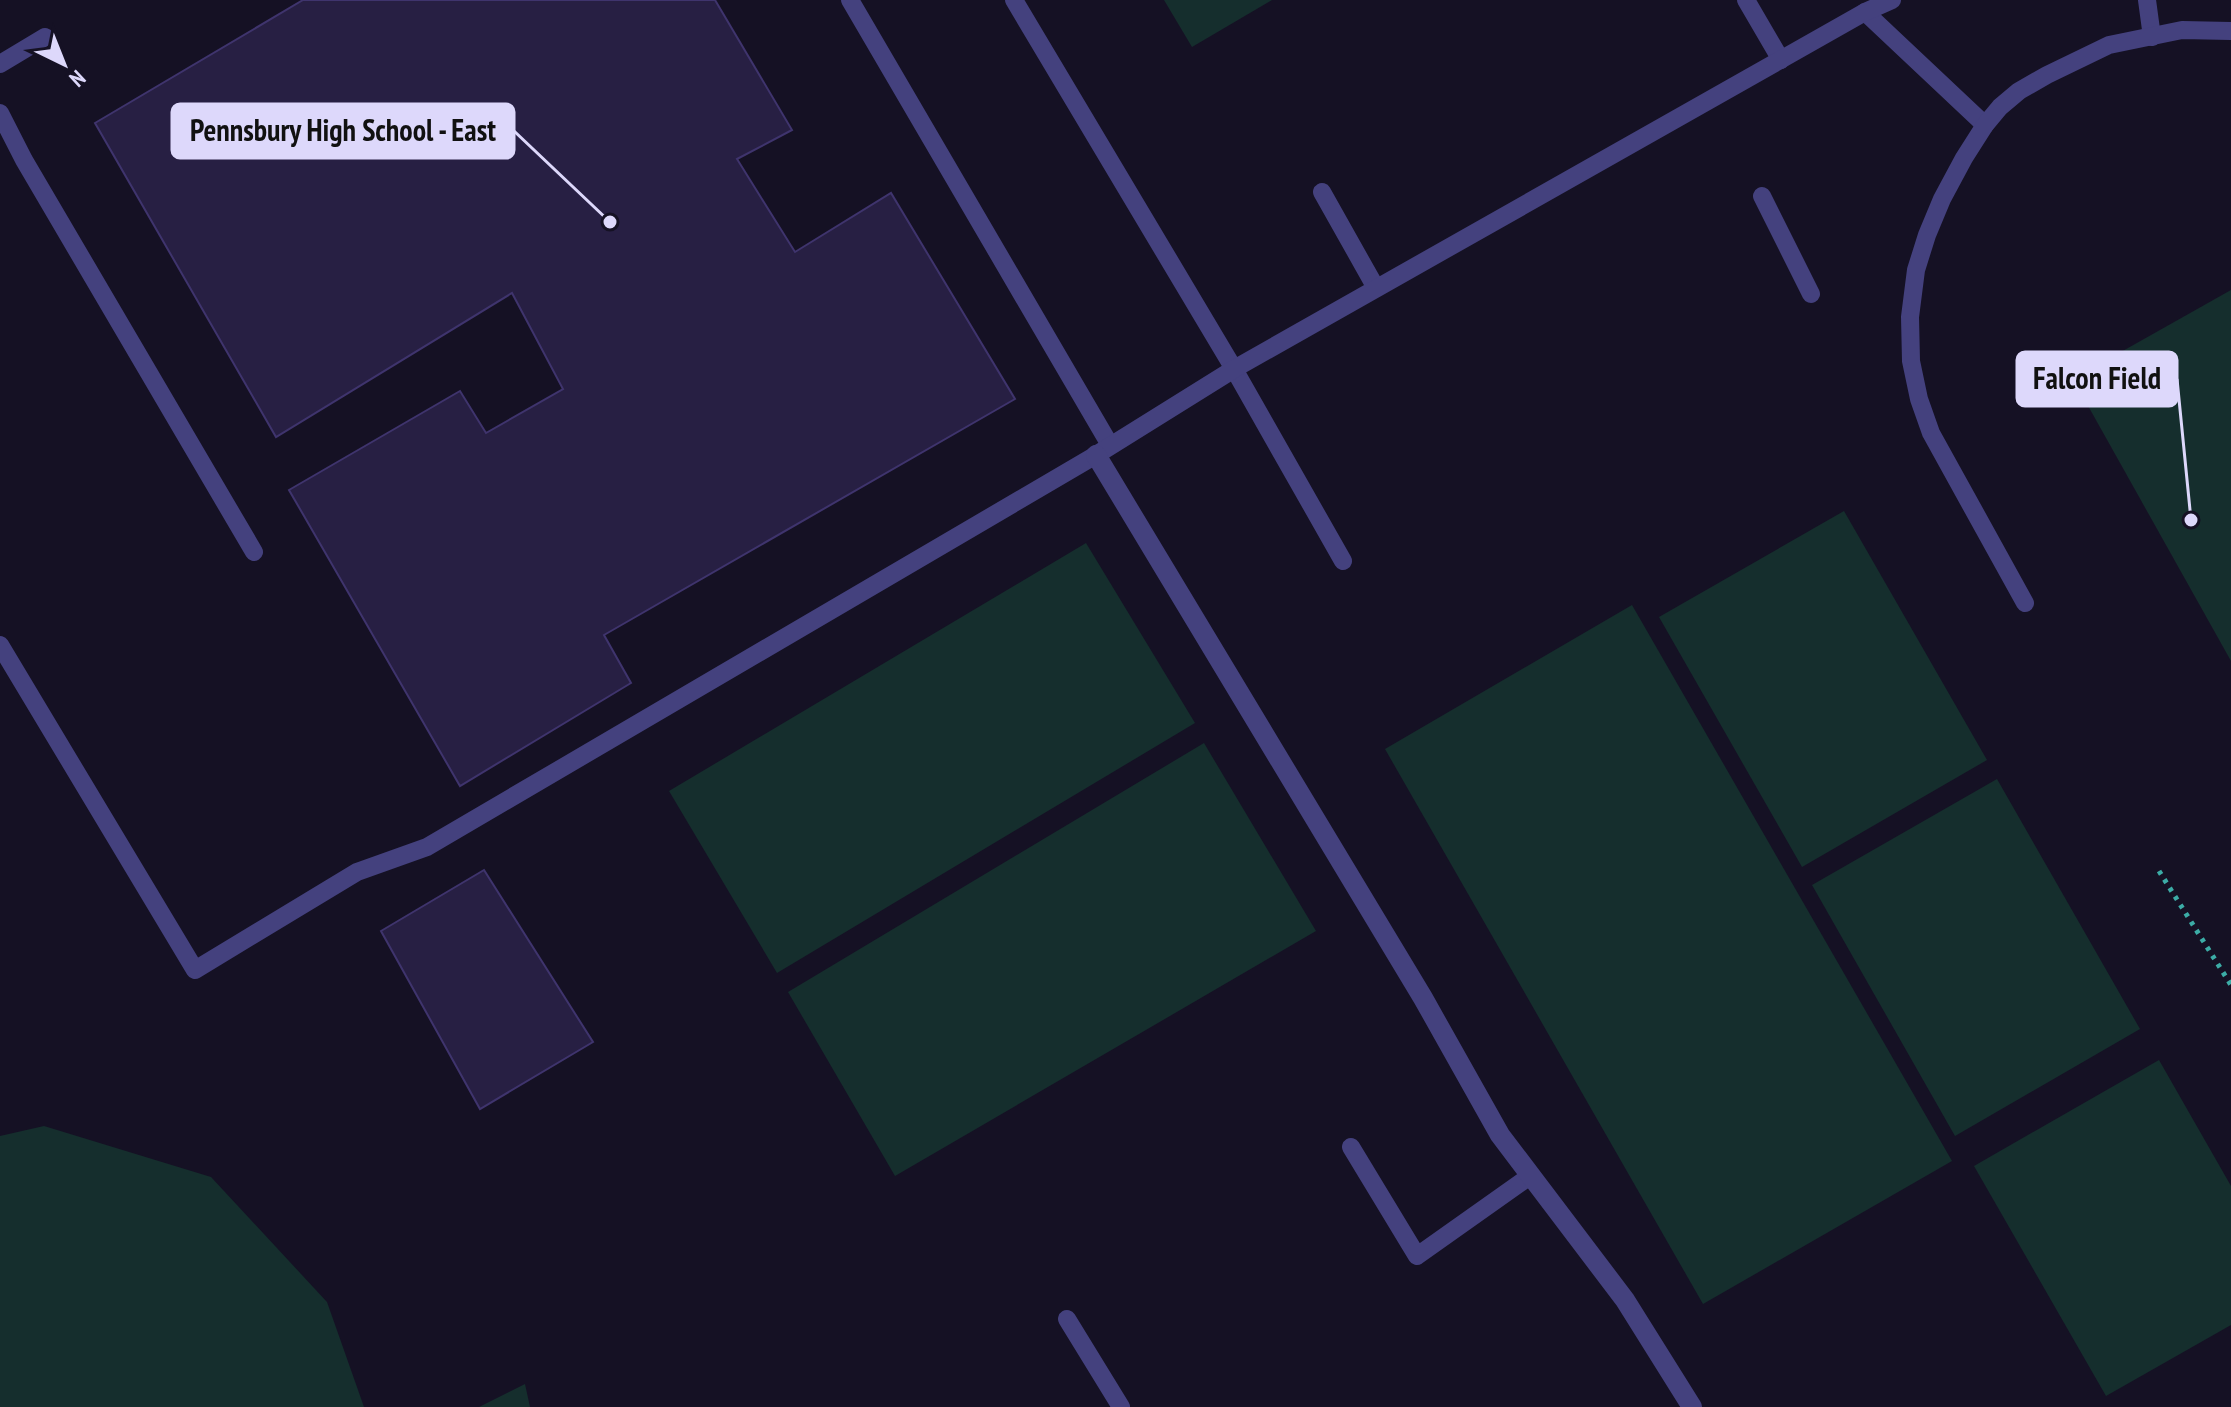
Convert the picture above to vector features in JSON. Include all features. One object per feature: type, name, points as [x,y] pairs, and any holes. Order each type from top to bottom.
[{"type":"street","points":[[1103,450],[1500,1135],[1625,1300],[1692,1407]]},
{"type":"lane","points":[[850,0],[1103,450]]},
{"type":"lane","points":[[1014,0],[1234,369],[1343,561]]},
{"type":"lane","points":[[1746,0],[1781,60]]},
{"type":"lane","points":[[0,645],[195,970],[357,872],[427,847],[1103,450],[1234,369],[1865,12],[1892,0]]},
{"type":"lane","points":[[2147,0],[2152,37]]},
{"type":"lane","points":[[1865,12],[1985,125]]},
{"type":"lane","points":[[2025,603],[1931,433],[1919,399],[1911,361],[1910,317],[1916,270],[1942,199],[1964,158],[1985,125],[2019,91],[2109,45],[2182,30],[2231,31]]},
{"type":"lane","points":[[0,64],[45,37]]},
{"type":"lane","points":[[0,113],[24,160],[254,552]]},
{"type":"lane","points":[[1322,192],[1376,288]]},
{"type":"lane","points":[[1762,196],[1811,294]]},
{"type":"lane","points":[[1351,1147],[1417,1256],[1530,1176]]},
{"type":"lane","points":[[1067,1319],[1121,1407]]},
{"type":"path","points":[[2159,871],[2231,985]]},
{"type":"green space","points":[[1164,0],[1272,0],[1192,47]]},
{"type":"green space","points":[[2231,290],[2231,661],[2073,379]]},
{"type":"green space","points":[[1844,511],[1987,760],[1802,867],[1659,617]]},
{"type":"green space","points":[[1086,543],[1195,723],[777,973],[669,791]]},
{"type":"green space","points":[[1632,605],[1952,1161],[1703,1304],[1385,749]]},
{"type":"green space","points":[[1204,743],[1316,931],[895,1176],[788,992]]},
{"type":"green space","points":[[1997,779],[2140,1029],[1955,1136],[1812,885]]},
{"type":"green space","points":[[2159,1060],[2231,1186],[2231,1325],[2106,1396],[1974,1166]]},
{"type":"green space","points":[[44,1126],[211,1177],[327,1302],[364,1407],[0,1407],[0,1136]]},
{"type":"green space","points":[[525,1384],[530,1407],[479,1407]]},
{"type":"building","points":[[303,0],[715,0],[792,130],[737,159],[795,252],[891,193],[1015,399],[604,635],[631,683],[460,786],[289,490],[460,391],[486,433],[563,389],[512,293],[276,437],[95,123]]},
{"type":"building","points":[[484,870],[593,1042],[480,1109],[381,931]]},
{"type":"place","name":"Pennsbury High School - East","points":[[610,222]]},
{"type":"place","name":"Falcon Field","points":[[2191,520]]}]
